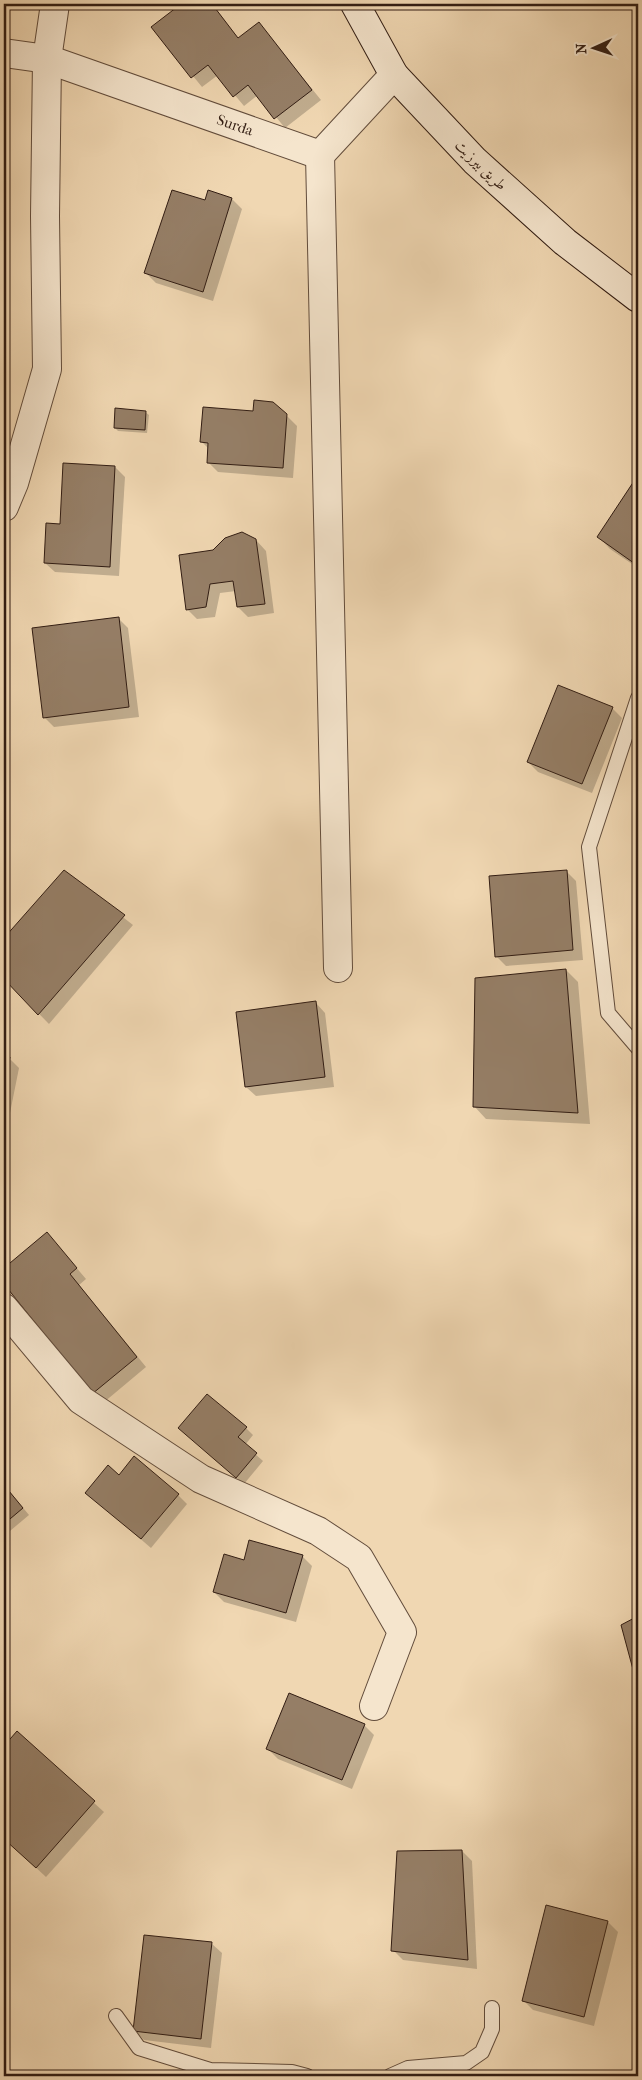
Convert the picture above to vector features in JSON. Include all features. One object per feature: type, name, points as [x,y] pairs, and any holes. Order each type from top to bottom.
[{"type":"street","points":[[4,507],[14,483],[47,369],[45,216],[47,59],[55,4]]},
{"type":"street","name":"طريق بيرزيت","points":[[355,4],[394,75],[475,161],[565,242],[638,298]]},
{"type":"street","name":"Surda","points":[[4,52],[47,59],[320,155]]},
{"type":"street","points":[[338,968],[320,155],[394,75]]},
{"type":"street","points":[[4,1308],[81,1400],[202,1478],[318,1531],[359,1558],[402,1632],[374,1706]]},
{"type":"lane","points":[[638,698],[589,847],[608,1014],[638,1048]]},
{"type":"lane","points":[[390,2076],[408,2068],[466,2063],[482,2052],[492,2029],[492,2008]]},
{"type":"lane","points":[[116,2016],[138,2048],[210,2070],[292,2072],[307,2076]]},
{"type":"building","points":[[181,4],[212,4],[238,38],[259,22],[312,90],[274,119],[248,85],[233,97],[208,65],[191,78],[151,27]]},
{"type":"building","points":[[172,190],[205,200],[208,190],[232,198],[203,292],[144,273]]},
{"type":"building","points":[[254,400],[273,402],[287,414],[283,468],[207,463],[208,443],[200,442],[203,407],[253,411]]},
{"type":"building","points":[[115,408],[146,411],[145,430],[114,428]]},
{"type":"building","points":[[63,463],[115,466],[110,567],[44,563],[46,523],[60,524]]},
{"type":"building","points":[[638,475],[638,566],[597,537]]},
{"type":"building","points":[[242,532],[256,539],[265,604],[237,607],[233,581],[210,584],[206,607],[186,610],[179,555],[213,550],[225,538]]},
{"type":"building","points":[[119,617],[129,707],[43,718],[32,628]]},
{"type":"building","points":[[558,685],[613,707],[582,784],[527,762]]},
{"type":"building","points":[[64,870],[125,915],[38,1015],[4,979],[4,938]]},
{"type":"building","points":[[567,870],[573,950],[495,957],[489,876]]},
{"type":"building","points":[[566,969],[578,1113],[473,1107],[475,978]]},
{"type":"building","points":[[316,1001],[325,1077],[245,1087],[236,1012]]},
{"type":"building","points":[[4,1056],[10,1057],[4,1088]]},
{"type":"building","points":[[47,1232],[77,1268],[70,1274],[137,1357],[92,1394],[4,1284],[4,1268]]},
{"type":"building","points":[[207,1394],[247,1427],[238,1437],[257,1453],[236,1478],[178,1428]]},
{"type":"building","points":[[134,1456],[179,1494],[141,1539],[85,1493],[108,1465],[119,1475]]},
{"type":"building","points":[[4,1485],[23,1508],[4,1524]]},
{"type":"building","points":[[249,1540],[303,1555],[286,1613],[213,1592],[224,1554],[244,1560]]},
{"type":"building","points":[[638,1616],[638,1688],[621,1625]]},
{"type":"building","points":[[289,1693],[365,1724],[342,1780],[266,1749]]},
{"type":"building","points":[[17,1731],[95,1801],[36,1868],[4,1839],[4,1746]]},
{"type":"building","points":[[462,1850],[468,1960],[391,1951],[397,1851]]},
{"type":"building","points":[[546,1905],[608,1921],[584,2017],[522,2001]]},
{"type":"building","points":[[144,1935],[212,1942],[201,2039],[133,2031]]}]
